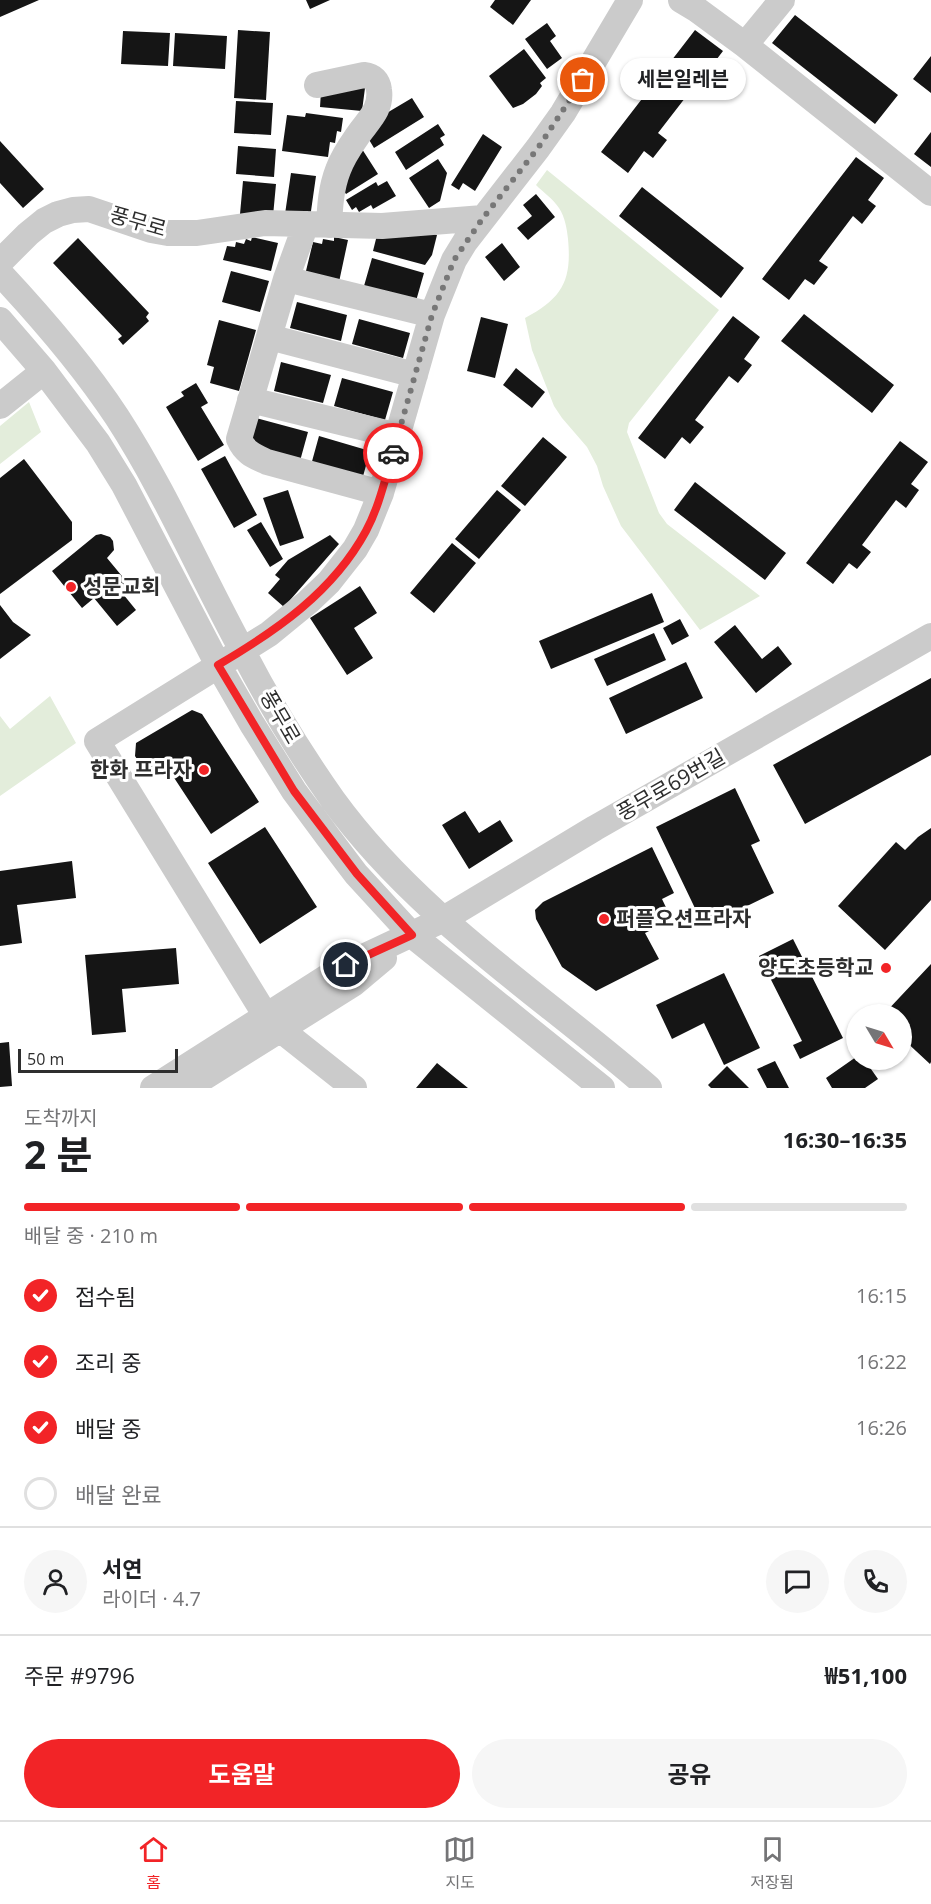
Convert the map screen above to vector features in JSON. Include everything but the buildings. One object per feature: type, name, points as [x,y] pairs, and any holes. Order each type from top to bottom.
[{"type":"street","points":[[354,1088],[273,1023],[97,741],[269,634],[329,582],[343,565],[366,530],[381,493],[432,315],[454,260],[562,113],[630,0]]},
{"type":"street","points":[[681,0],[745,45],[931,193]]},
{"type":"street","points":[[745,45],[782,0]]},
{"type":"street","points":[[317,85],[364,75],[370,76],[375,80],[380,93],[380,101],[377,110],[357,136],[338,171],[331,201],[286,279],[239,439],[243,448],[251,455],[267,462],[381,493]]},
{"type":"street","name":"풍무로","points":[[0,262],[44,221],[73,210],[89,209],[151,230],[168,232],[197,232],[265,223],[382,226],[483,218]]},
{"type":"street","name":"풍무로","points":[[0,273],[66,346],[117,417],[178,525],[242,651],[302,755],[365,842],[442,920],[649,1088]]},
{"type":"street","points":[[286,279],[432,315]]},
{"type":"street","name":"풍무로","points":[[0,320],[44,371],[98,443],[124,485],[218,665],[294,791],[357,874],[412,935],[602,1088]]},
{"type":"street","points":[[268,337],[415,375]]},
{"type":"street","points":[[0,406],[44,371]]},
{"type":"street","points":[[250,400],[398,436]]},
{"type":"street","name":"풍무로69번길","points":[[273,1023],[352,984],[412,935],[442,920],[595,828],[931,636]]},
{"type":"street","points":[[153,1088],[273,1023]]},
{"type":"street","points":[[187,1088],[273,1023]]},
{"type":"green space","points":[[547,170],[719,310],[629,423],[627,432],[659,513],[667,524],[760,596],[700,630],[621,526],[603,486],[597,466],[587,447],[554,406],[532,350],[525,318],[548,303],[562,287],[566,277],[569,254],[563,215],[554,202],[536,185]]},
{"type":"green space","points":[[29,402],[41,432],[0,464],[0,426]]},
{"type":"green space","points":[[50,696],[76,743],[0,796],[0,716],[10,729]]},
{"type":"way so far","points":[[393,453],[432,315],[454,260],[483,218],[538,148],[583,80]]},
{"type":"place","name":"세븐일레븐","points":[[583,80]]},
{"type":"place","name":"성문교회","points":[[71,587]]},
{"type":"place","name":"한화 프라자","points":[[204,770]]},
{"type":"place","name":"퍼플오션프라자","points":[[604,919]]},
{"type":"place","name":"양도초등학교","points":[[886,968]]},
{"type":"route","points":[[346,965],[412,935],[357,874],[294,791],[218,665],[269,634],[329,582],[355,549],[374,514],[393,453]]}]
